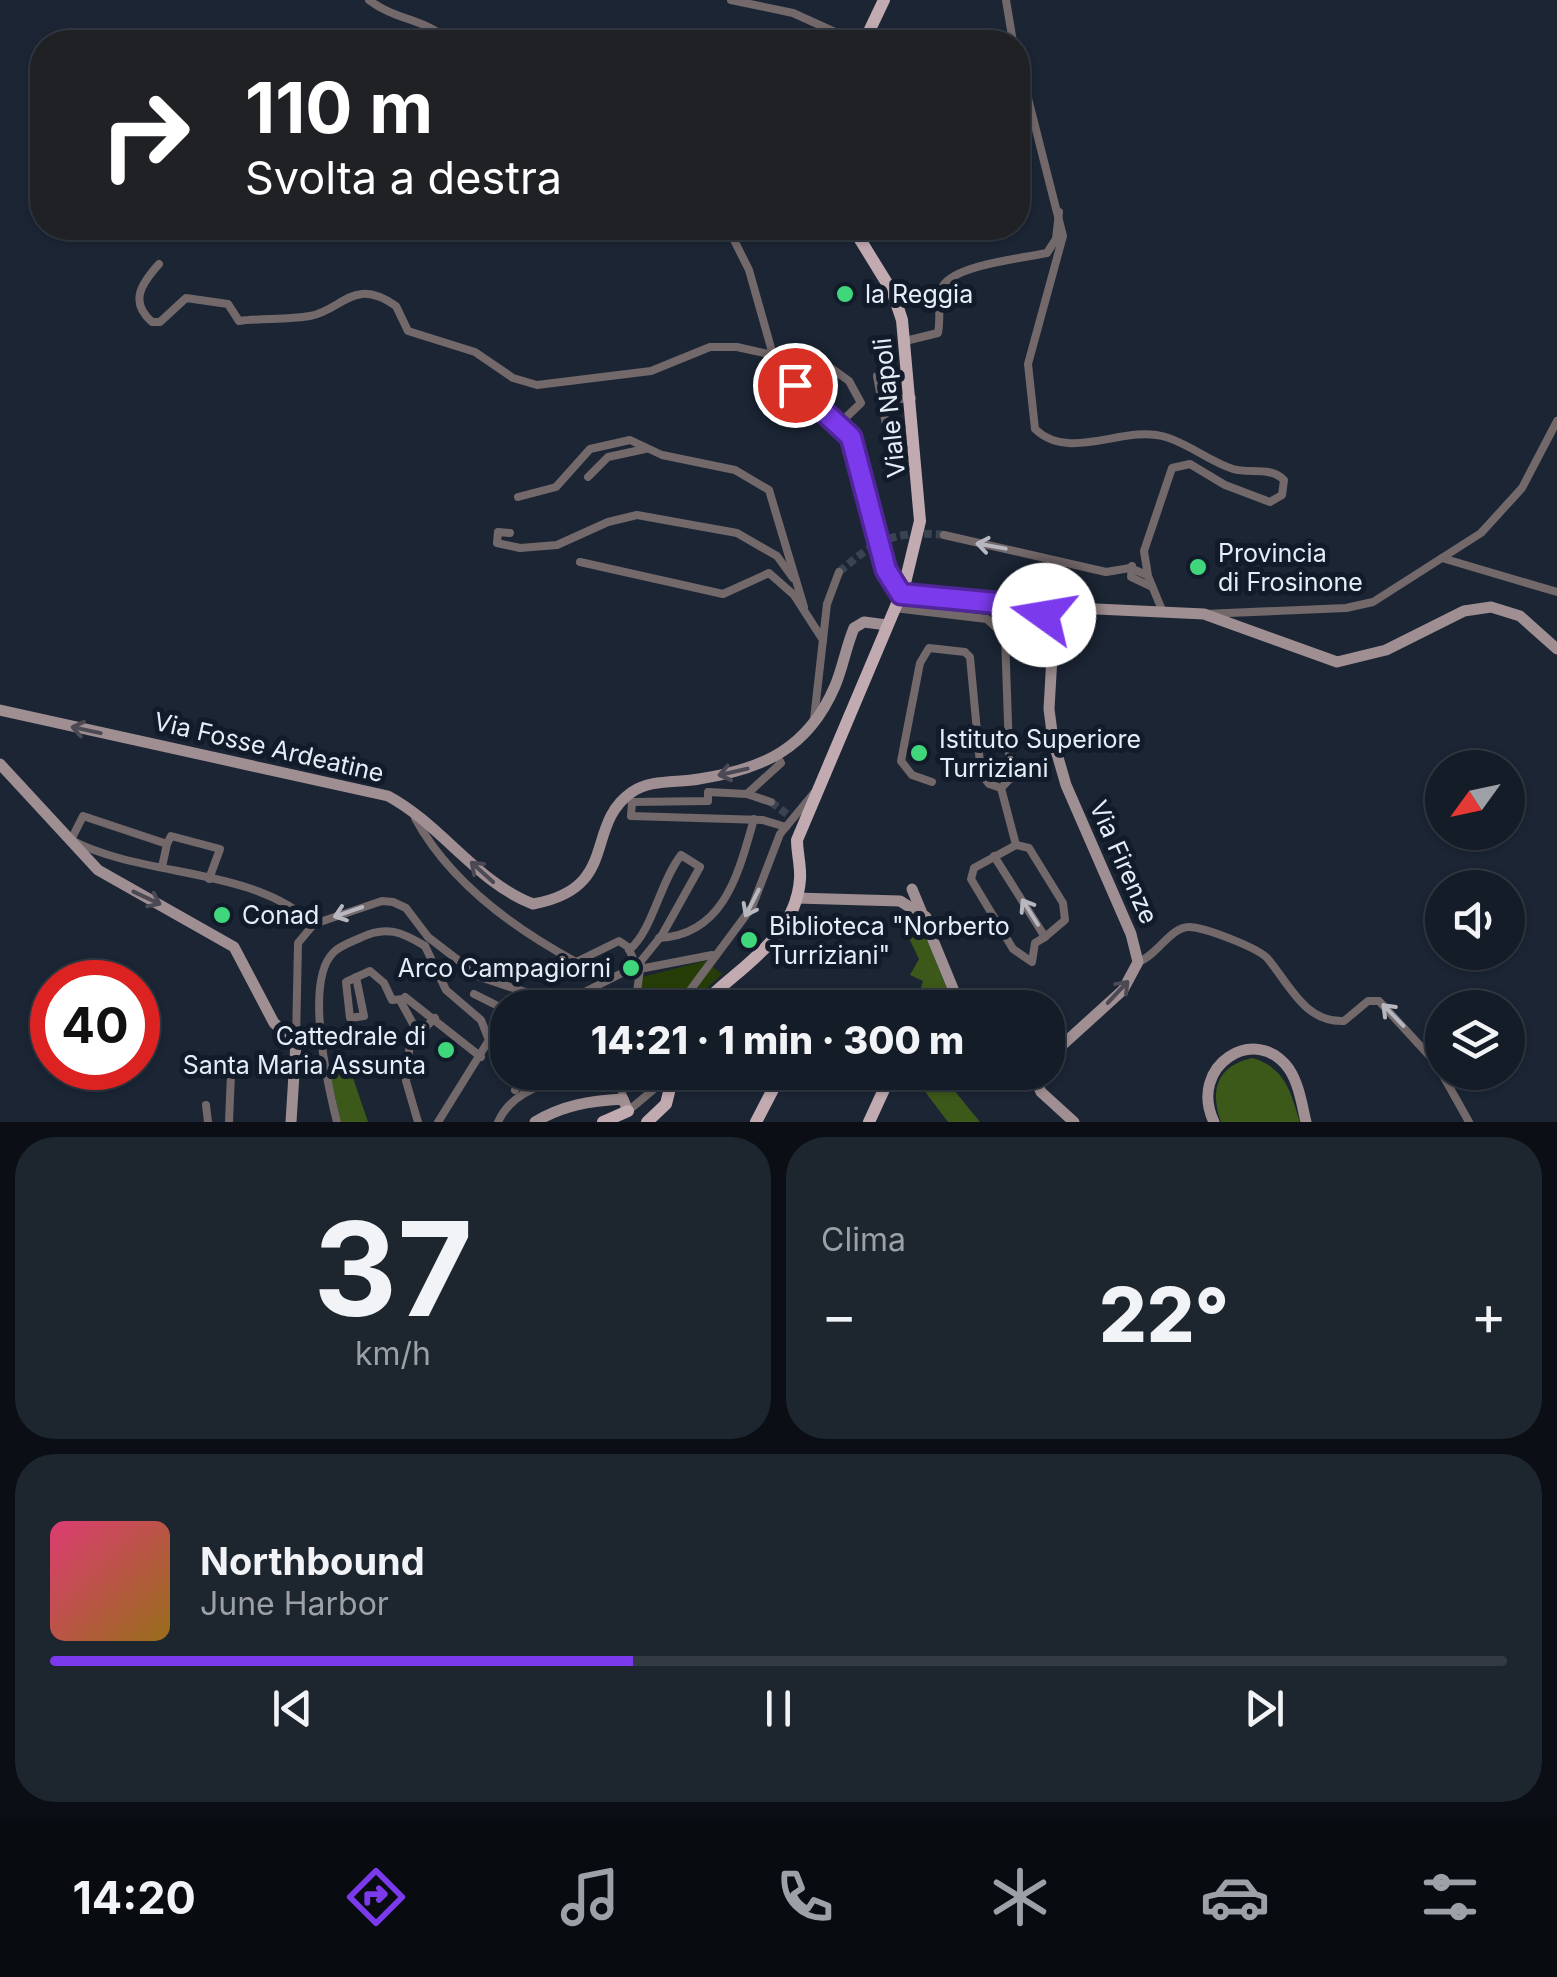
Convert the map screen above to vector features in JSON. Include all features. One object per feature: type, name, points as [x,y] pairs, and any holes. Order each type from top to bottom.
[{"type":"main road","points":[[870,30],[884,0]]},
{"type":"main road","name":"Viale Napoli","points":[[796,898],[800,882],[797,840],[817,802],[818,790],[901,594],[919,535],[918,468],[905,341],[893,293],[860,240]]},
{"type":"main road","points":[[901,594],[1040,607],[1204,614],[1337,662],[1386,650],[1464,612],[1491,607],[1520,616],[1557,649]]},
{"type":"main road","points":[[1040,607],[1053,649]]},
{"type":"main road","points":[[1053,649],[1058,620],[1066,608]]},
{"type":"main road","name":"Via Fosse Ardeatine","points":[[0,710],[361,789],[412,809],[488,878],[533,904],[566,894],[592,871],[615,808],[632,792],[646,785],[734,773],[778,758],[800,741],[834,688],[854,628],[864,622],[887,624]]},
{"type":"main road","name":"Via Firenze","points":[[1053,649],[1049,709],[1057,760],[1132,934],[1138,962],[1123,990],[1065,1043]]},
{"type":"main road","points":[[0,764],[98,870],[234,947],[274,1023],[296,1042],[292,1122]]},
{"type":"main road","points":[[912,889],[954,990]]},
{"type":"main road","points":[[719,990],[765,949],[796,898],[900,901],[926,917]]},
{"type":"main road","points":[[1214,1122],[1206,1098],[1214,1071],[1226,1057],[1256,1051],[1274,1055],[1287,1066],[1306,1122]]},
{"type":"main road","points":[[647,1122],[666,1104],[670,1090]]},
{"type":"main road","points":[[756,1122],[773,1090]]},
{"type":"main road","points":[[869,1122],[884,1090]]},
{"type":"main road","points":[[1040,1090],[1074,1122]]},
{"type":"main road","points":[[534,1122],[558,1108],[626,1105]]},
{"type":"main road","points":[[603,1122],[626,1105]]},
{"type":"street","points":[[369,0],[390,16],[416,20],[431,30]]},
{"type":"street","points":[[731,0],[793,13],[831,30]]},
{"type":"street","points":[[1006,0],[1011,30]]},
{"type":"street","points":[[1030,104],[1059,212],[1062,246],[1028,364],[1035,429],[1046,438],[1063,442],[1102,441],[1141,432],[1165,436],[1235,470],[1272,472],[1284,480],[1282,495],[1270,502],[1225,486],[1190,464],[1177,465],[1168,474],[1144,552],[1130,568]]},
{"type":"street","points":[[905,341],[938,333],[942,289],[950,279],[979,267],[1047,252],[1056,239],[1059,212]]},
{"type":"street","points":[[734,240],[749,270],[773,354],[810,402],[839,424],[855,447],[886,570],[901,594]]},
{"type":"street","points":[[158,264],[137,300],[138,308],[152,322],[160,322],[186,298],[228,304],[239,321],[315,315],[342,297],[365,295],[396,306],[408,331],[462,347],[495,363],[514,378],[537,385],[651,370],[710,347],[773,354]]},
{"type":"street","points":[[785,372],[817,358],[849,382],[861,403],[839,424]]},
{"type":"street","points":[[877,376],[894,468],[918,468]]},
{"type":"street","points":[[882,400],[912,398]]},
{"type":"street","points":[[1204,614],[1365,605],[1481,533],[1522,488],[1557,421]]},
{"type":"street","points":[[518,497],[556,487],[580,457],[600,443],[630,440],[644,449],[734,470],[769,490],[804,607],[822,640]]},
{"type":"street","points":[[588,478],[608,457],[644,449]]},
{"type":"street","points":[[510,533],[498,532],[498,543],[539,548],[637,515],[720,529],[760,543],[776,556],[800,590]]},
{"type":"street","points":[[944,535],[1106,572],[1130,568],[1148,576]]},
{"type":"street","points":[[1144,552],[1148,576],[1162,610]]},
{"type":"street","points":[[1442,558],[1557,592]]},
{"type":"street","points":[[580,562],[723,594],[769,573],[804,607]]},
{"type":"street","points":[[1130,568],[1138,583],[1152,586]]},
{"type":"street","points":[[815,722],[829,592],[839,572]]},
{"type":"street","points":[[894,608],[987,619],[1004,636],[1010,779],[1001,788]]},
{"type":"street","points":[[932,782],[912,775],[900,761],[920,665],[929,648],[965,652],[970,657],[982,774],[989,784],[1001,788]]},
{"type":"street","points":[[748,794],[782,764],[778,758]]},
{"type":"street","points":[[1001,788],[1016,844]]},
{"type":"street","points":[[689,990],[752,907],[786,826],[818,790]]},
{"type":"street","points":[[771,802],[748,794],[708,792],[708,802],[632,802],[632,816],[754,819],[786,826]]},
{"type":"street","points":[[412,809],[421,829],[460,874],[532,938],[576,962],[619,941],[630,950],[639,972]]},
{"type":"street","points":[[167,844],[83,816],[70,840],[90,850],[250,889],[290,906],[314,924]]},
{"type":"street","points":[[659,938],[704,924],[724,905],[754,819]]},
{"type":"street","points":[[162,866],[170,836],[220,849],[210,879]]},
{"type":"street","points":[[1016,844],[1029,848],[1064,904],[1065,920],[1035,943],[1035,960],[1028,962],[1013,948],[984,903],[971,874],[1016,844]]},
{"type":"street","points":[[630,950],[644,934],[659,888],[680,855],[700,867],[659,938],[640,961],[638,990]]},
{"type":"street","points":[[994,856],[1045,936]]},
{"type":"street","points":[[296,1042],[296,953],[303,934],[314,924],[387,900],[406,908],[427,942],[446,990],[484,1027],[488,1046],[438,1122]]},
{"type":"street","points":[[1138,962],[1176,932],[1190,927],[1254,950],[1269,960],[1296,998],[1328,1019],[1344,1022],[1368,1001],[1379,1001],[1436,1063],[1469,1122]]},
{"type":"street","points":[[338,1122],[320,1018],[328,960],[336,950],[380,930],[399,932],[427,942],[494,984],[512,990]]},
{"type":"street","points":[[596,990],[624,972],[712,956]]},
{"type":"street","points":[[356,977],[364,1016],[350,1018],[346,982],[356,977],[372,972],[392,1000],[404,999],[435,1018],[481,1058]]},
{"type":"street","points":[[474,994],[490,1002]]},
{"type":"street","points":[[404,999],[418,1034]]},
{"type":"street","points":[[418,1122],[406,1081],[410,1042],[435,1018]]},
{"type":"street","points":[[230,1074],[230,1122]]},
{"type":"street","points":[[498,1122],[510,1105],[534,1090]]},
{"type":"street","points":[[623,1090],[626,1105],[653,1090]]},
{"type":"street","points":[[206,1105],[208,1122]]},
{"type":"green space","points":[[913,915],[920,922],[947,990],[920,990],[923,981],[910,975],[919,959],[907,934]]},
{"type":"green space","points":[[705,961],[722,974],[705,990],[641,990],[642,977]]},
{"type":"green space","points":[[350,1058],[368,1122],[341,1122],[328,1066]]},
{"type":"green space","points":[[1253,1058],[1280,1075],[1300,1122],[1221,1122],[1216,1099],[1219,1080],[1232,1066]]},
{"type":"green space","points":[[924,1090],[954,1090],[980,1122],[948,1122]]},
{"type":"tunnel","points":[[839,572],[887,540],[912,534],[944,535]]},
{"type":"tunnel","points":[[771,802],[792,818]]},
{"type":"place","name":"la Reggia","points":[[845,294]]},
{"type":"place","name":"Provincia di Frosinone","points":[[1198,567]]},
{"type":"place","name":"Istituto Superiore Turriziani","points":[[919,753]]},
{"type":"place","name":"Conad","points":[[222,915]]},
{"type":"place","name":"Biblioteca \"Norberto Turriziani\"","points":[[749,940]]},
{"type":"place","name":"Arco Campagiorni","points":[[631,968]]},
{"type":"place","name":"Cattedrale di Santa Maria Assunta","points":[[446,1050]]},
{"type":"route","points":[[795,385],[851,437],[886,570],[901,594],[1040,607],[1044,615]]}]
